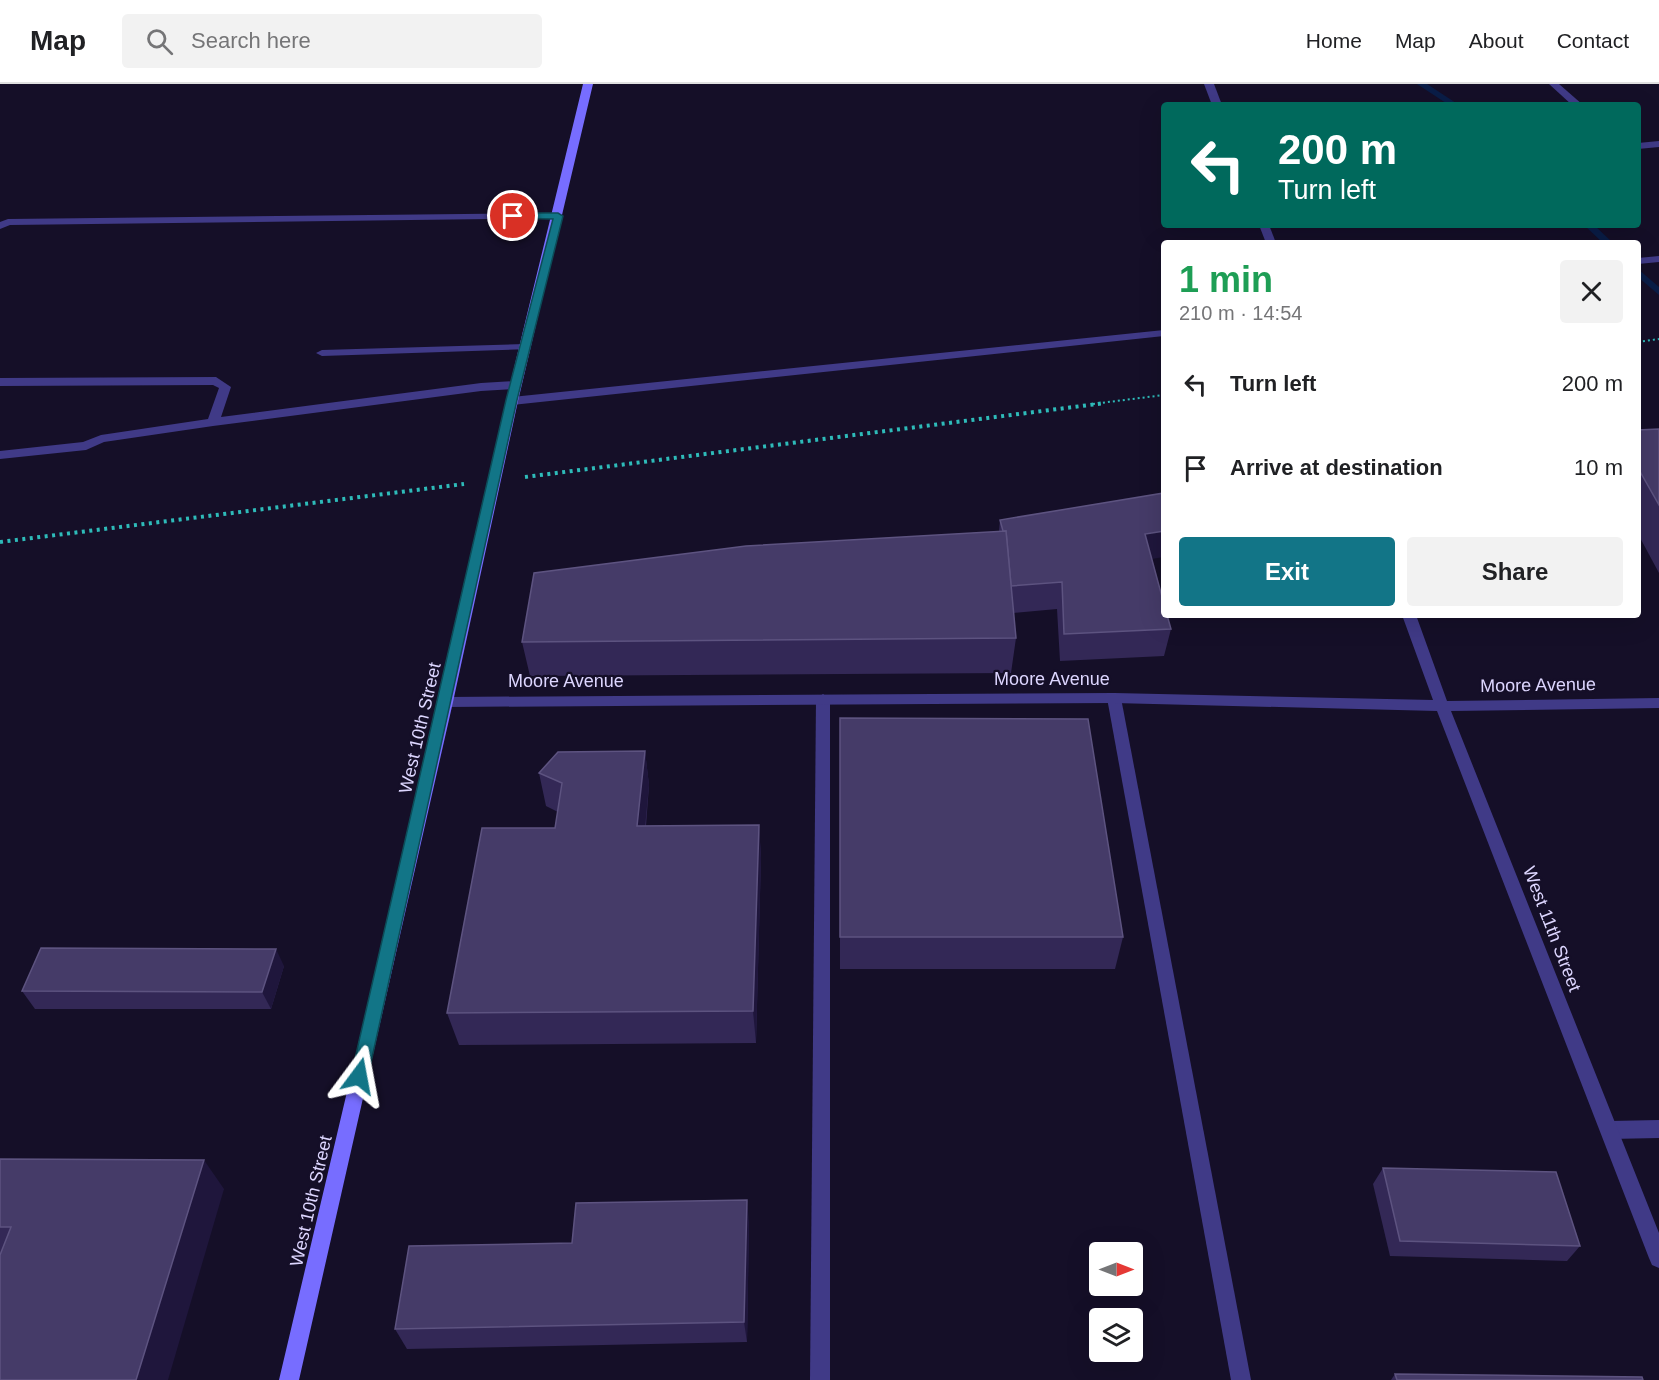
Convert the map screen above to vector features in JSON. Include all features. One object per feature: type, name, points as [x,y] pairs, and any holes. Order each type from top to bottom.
[{"type":"main road","name":"West 10th Street","points":[[289,1380],[446,702],[515,385],[558,216],[588,84]]},
{"type":"street","points":[[1209,84],[1216,102]]},
{"type":"street","points":[[1554,84],[1575,102]]},
{"type":"street","points":[[1641,146],[1659,144]]},
{"type":"street","points":[[0,226],[8,222],[32,221],[558,216]]},
{"type":"street","points":[[1641,261],[1659,259]]},
{"type":"street","points":[[512,400],[1161,333]]},
{"type":"street","points":[[322,353],[525,347]]},
{"type":"street","points":[[0,382],[216,381],[225,387],[213,422]]},
{"type":"street","points":[[0,455],[86,446],[101,439],[213,422],[481,387],[515,385]]},
{"type":"street","name":"West 11th Street","points":[[1410,618],[1442,706],[1659,1258]]},
{"type":"street","points":[[1114,698],[1241,1380]]},
{"type":"street","name":"Moore Avenue","points":[[446,702],[1114,698],[1442,706],[1659,703]]},
{"type":"street","points":[[820,1380],[823,699]]},
{"type":"street","points":[[1610,1130],[1659,1129]]},
{"type":"path","points":[[1641,342],[1659,339]]},
{"type":"path","points":[[0,542],[1161,395]]},
{"type":"building","points":[[1659,429],[1659,505],[1641,473],[1641,430]]},
{"type":"building","points":[[1161,493],[1161,531],[1145,534],[1161,593],[1161,618],[1168,618],[1171,629],[1064,634],[1062,582],[1011,586],[1006,531],[1003,531],[1000,520]]},
{"type":"building","points":[[1006,531],[1016,638],[522,642],[534,573],[746,546]]},
{"type":"building","points":[[840,718],[1088,719],[1123,937],[840,937]]},
{"type":"building","points":[[645,751],[637,826],[759,825],[753,1011],[447,1013],[482,828],[555,828],[562,783],[539,773],[558,752]]},
{"type":"building","points":[[41,948],[276,949],[262,992],[22,991]]},
{"type":"building","points":[[0,1159],[204,1160],[136,1380],[0,1380],[0,1255],[11,1227],[0,1227]]},
{"type":"building","points":[[1383,1168],[1556,1172],[1580,1246],[1400,1241]]},
{"type":"building","points":[[747,1200],[744,1322],[395,1329],[409,1246],[572,1243],[576,1203]]},
{"type":"building","points":[[1395,1374],[1642,1377],[1643,1380],[1397,1380]]},
{"type":"waterway","points":[[1421,84],[1450,102]]},
{"type":"waterway","points":[[1592,228],[1605,240]]},
{"type":"waterway","points":[[1641,275],[1659,292]]},
{"type":"route","points":[[359,1076],[446,702],[512,400],[558,216],[513,216]]}]
